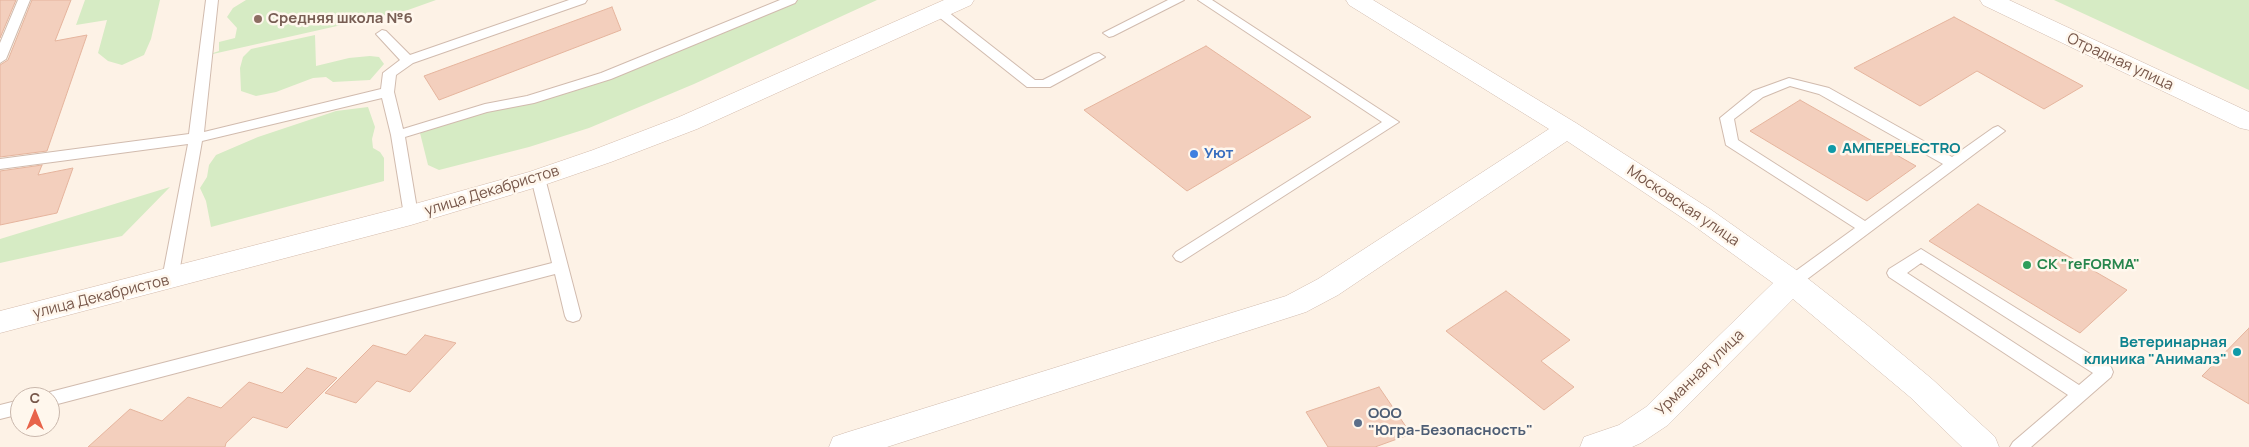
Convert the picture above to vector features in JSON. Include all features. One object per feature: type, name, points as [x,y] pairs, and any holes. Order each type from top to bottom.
[{"type":"street","name":"улица Декабристов","points":[[0,322],[412,215],[538,178],[688,123],[963,0]]},
{"type":"street","name":"Московская улица","points":[[1358,0],[1567,129],[1700,216],[1792,282],[1913,382],[1983,447]]},
{"type":"street","name":"Отрадная улица","points":[[1991,0],[2249,122]]},
{"type":"street","points":[[845,447],[1296,304],[1328,287],[1567,129]]},
{"type":"street","name":"Урманная улица","points":[[1596,447],[1630,434],[1657,416],[1792,282]]},
{"type":"lane","points":[[0,59],[24,0]]},
{"type":"lane","points":[[170,279],[196,138],[212,0]]},
{"type":"lane","points":[[412,215],[398,135],[387,92],[390,73],[408,60],[581,0]]},
{"type":"lane","points":[[398,135],[485,108],[529,100],[606,76],[791,0]]},
{"type":"lane","points":[[1109,33],[1178,0]]},
{"type":"lane","points":[[1181,256],[1392,122],[1204,0]]},
{"type":"lane","points":[[939,11],[1032,84],[1045,84],[1099,57]]},
{"type":"lane","points":[[382,34],[408,60]]},
{"type":"lane","points":[[1865,228],[1731,142],[1727,118],[1758,94],[1789,82],[1824,91],[1953,164]]},
{"type":"lane","points":[[0,164],[196,138],[387,92]]},
{"type":"lane","points":[[1792,282],[1998,132]]},
{"type":"lane","points":[[538,178],[573,316]]},
{"type":"lane","points":[[2019,447],[2080,394],[2105,372],[1920,255],[1895,273],[2080,394]]},
{"type":"lane","points":[[60,396],[560,267]]},
{"type":"green space","points":[[85,0],[160,0],[151,39],[144,55],[122,65],[108,61],[98,53],[107,20],[76,25]]},
{"type":"green space","points":[[246,0],[436,0],[408,10],[204,56],[219,51],[219,42],[235,38],[237,28],[227,17],[233,8]]},
{"type":"green space","points":[[793,0],[877,0],[694,84],[589,128],[529,147],[439,170],[428,165],[420,133],[482,112],[551,96]]},
{"type":"green space","points":[[2054,0],[2249,0],[2249,90]]},
{"type":"green space","points":[[315,35],[316,66],[349,58],[370,56],[379,57],[384,64],[370,80],[333,82],[326,77],[313,78],[276,92],[256,96],[241,91],[240,68],[243,57],[251,49]]},
{"type":"green space","points":[[368,107],[375,127],[372,139],[373,148],[380,152],[384,158],[384,181],[211,227],[206,201],[200,188],[207,177],[209,165],[216,155],[258,137],[336,111]]},
{"type":"green space","points":[[170,187],[122,236],[0,263],[0,239]]},
{"type":"building","points":[[0,0],[16,0],[0,38]]},
{"type":"building","points":[[32,0],[71,0],[55,41],[87,35],[47,151],[0,157],[0,65],[8,60]]},
{"type":"building","points":[[612,7],[621,30],[439,100],[424,76]]},
{"type":"building","points":[[1954,17],[2083,86],[2044,109],[1977,71],[1920,106],[1854,68]]},
{"type":"building","name":"Уют","points":[[1206,46],[1311,117],[1187,191],[1084,110]]},
{"type":"building","name":"АМПЕРELECTRO","points":[[1800,100],[1916,166],[1867,201],[1750,131]]},
{"type":"building","points":[[42,165],[38,175],[73,168],[57,213],[0,225],[0,171]]},
{"type":"building","name":"СК \"reFORMA\"","points":[[1978,204],[2127,290],[2080,333],[1929,241]]},
{"type":"building","points":[[1506,291],[1570,340],[1541,361],[1574,387],[1544,410],[1446,331]]},
{"type":"building","name":"Ветеринарная клиника \"Анималз\"","points":[[2249,328],[2249,404],[2202,376]]},
{"type":"building","points":[[425,335],[456,343],[410,392],[377,381],[356,403],[325,393],[373,345],[406,355]]},
{"type":"building","points":[[307,368],[337,378],[287,428],[253,417],[226,443],[225,447],[88,447],[130,409],[162,421],[188,397],[221,408],[249,382],[282,393]]},
{"type":"building","points":[[1379,387],[1411,434],[1375,447],[1328,447],[1306,412]]},
{"type":"place","name":"Средняя школа №6","points":[[258,19]]},
{"type":"place","name":"АМПЕРELECTRO","points":[[1832,149]]},
{"type":"place","name":"Уют","points":[[1194,154]]},
{"type":"place","name":"СК \"reFORMA\"","points":[[2027,265]]},
{"type":"place","name":"Ветеринарная клиника \"Анималз\"","points":[[2237,352]]},
{"type":"place","name":"ООО \"Югра-Безопасность\"","points":[[1358,423]]}]
